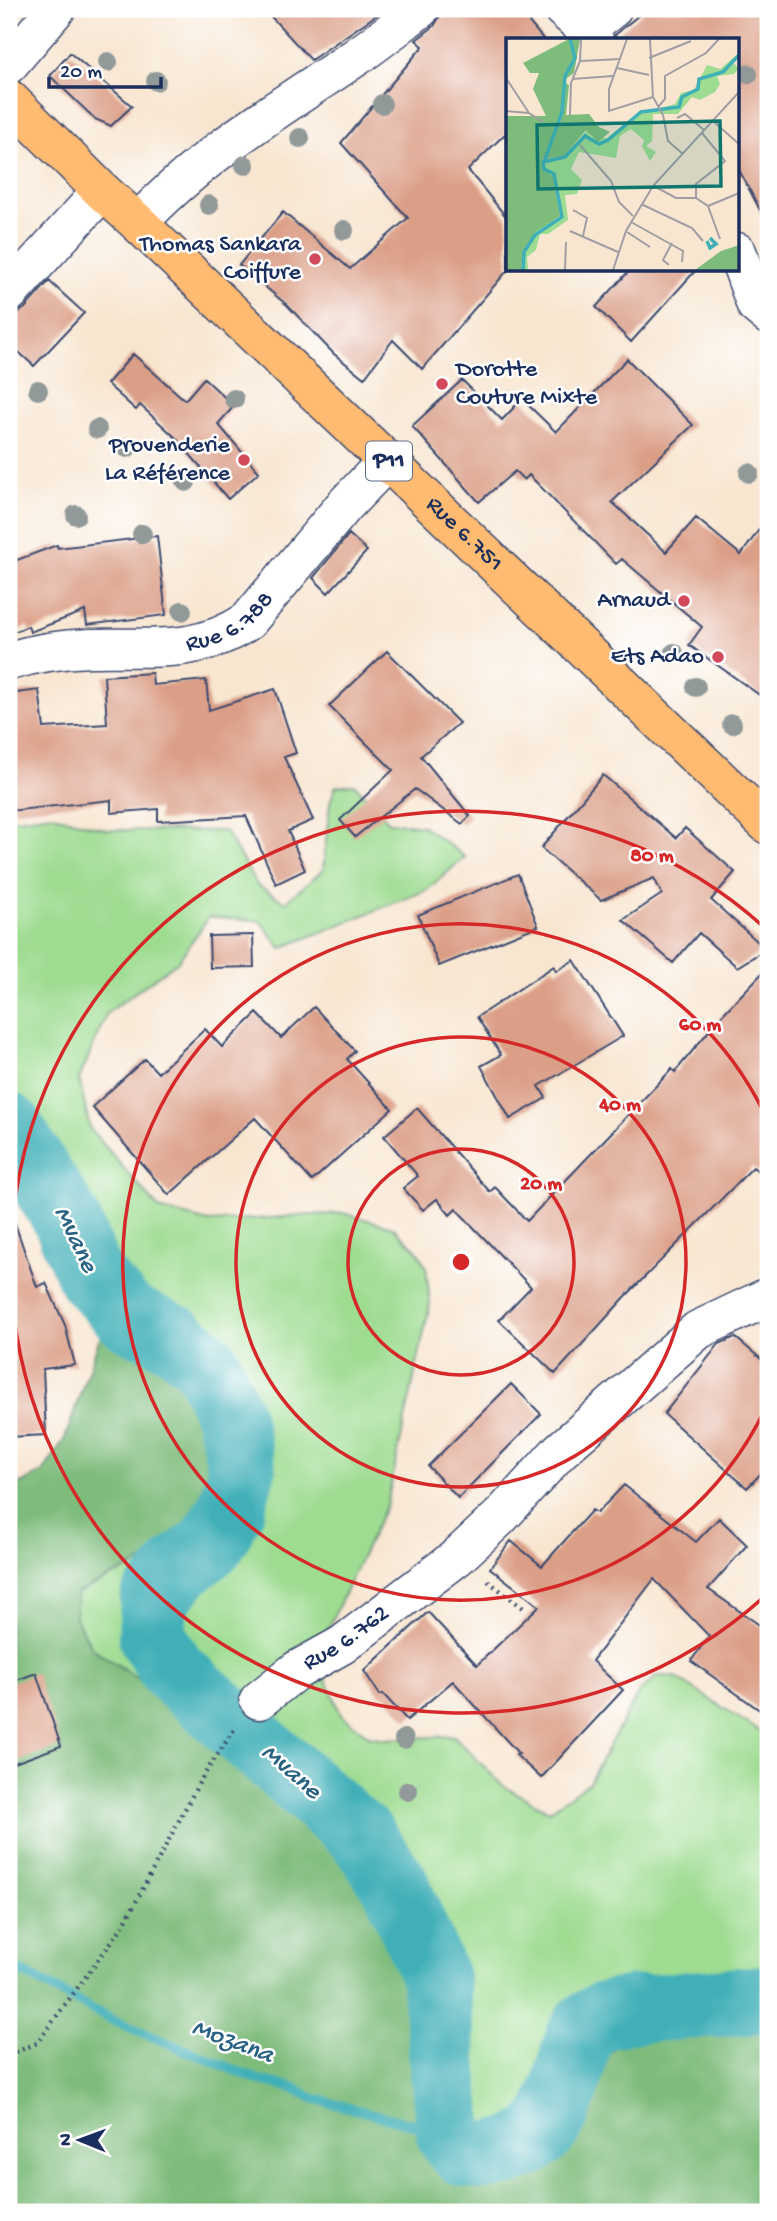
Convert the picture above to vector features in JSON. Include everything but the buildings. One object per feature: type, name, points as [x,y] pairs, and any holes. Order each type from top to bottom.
[{"type":"main road","name":"Rue 6.751","points":[[9,99],[102,191],[766,816]]},
{"type":"street","points":[[9,64],[57,9]]},
{"type":"street","points":[[138,223],[163,196],[218,152],[274,110],[355,58],[420,9]]},
{"type":"street","points":[[9,293],[102,191]]},
{"type":"street","points":[[738,256],[756,305],[768,315]]},
{"type":"street","name":"Rue 6.788","points":[[9,661],[34,654],[87,648],[153,648],[200,644],[230,633],[248,621],[344,506],[388,460]]},
{"type":"street","name":"Rue 6.762","points":[[259,1700],[297,1670],[342,1645],[456,1558],[500,1517],[560,1451],[698,1330],[768,1297]]},
{"type":"path","points":[[456,1558],[526,1610]]},
{"type":"path","points":[[9,2055],[37,2043],[123,1926],[200,1781],[231,1732],[259,1700]]},
{"type":"green space","points":[[354,784],[389,822],[423,826],[465,857],[427,890],[281,948],[260,921],[209,917],[178,961],[107,1013],[79,1079],[90,1129],[159,1209],[209,1222],[343,1213],[393,1227],[418,1251],[426,1267],[430,1304],[387,1503],[316,1654],[341,1715],[369,1736],[385,1739],[454,1736],[503,1786],[549,1811],[589,1782],[639,1692],[658,1676],[675,1677],[768,1734],[768,2017],[743,2018],[601,2061],[557,2149],[533,2165],[473,2175],[433,2157],[420,2124],[421,2061],[403,1953],[382,1896],[330,1825],[278,1794],[182,1708],[92,1648],[75,1617],[77,1593],[161,1553],[179,1373],[102,1331],[84,1311],[63,1281],[35,1199],[9,1170],[9,820],[50,814],[108,830],[225,831],[257,885],[285,902],[323,870],[330,802],[336,786]]},
{"type":"green space","points":[[102,1331],[179,1373],[215,1433],[220,1477],[200,1514],[161,1553],[77,1593],[75,1618],[92,1648],[182,1708],[278,1794],[330,1825],[382,1896],[403,1953],[421,2061],[420,2124],[433,2156],[473,2175],[533,2165],[557,2149],[601,2061],[624,2038],[743,2018],[768,2017],[768,2212],[9,2212],[9,1490],[43,1472],[65,1438]]},
{"type":"waterway","name":"Mvane","points":[[9,1127],[64,1215],[91,1277],[128,1317],[176,1339],[207,1365],[230,1417],[242,1469],[231,1509],[211,1544],[182,1567],[154,1600],[152,1636],[173,1671],[361,1835],[395,1884],[435,1978],[450,2134],[457,2146],[469,2155],[497,2154],[525,2145],[541,2134],[556,2112],[564,2092],[579,2038],[586,2026],[603,2016],[628,2010],[768,1999]]},
{"type":"waterway","name":"Mozana","points":[[9,1965],[112,2020],[259,2080],[294,2088],[312,2098],[450,2134]]},
{"type":"place","name":"Thomas Sankara Coiffure","points":[[315,259]]},
{"type":"place","name":"Dorotte Couture Mixte","points":[[442,384]]},
{"type":"place","name":"Provenderie La Référence","points":[[244,460]]},
{"type":"place","name":"Arnaud","points":[[684,601]]},
{"type":"place","name":"Ets Adao","points":[[718,657]]}]
